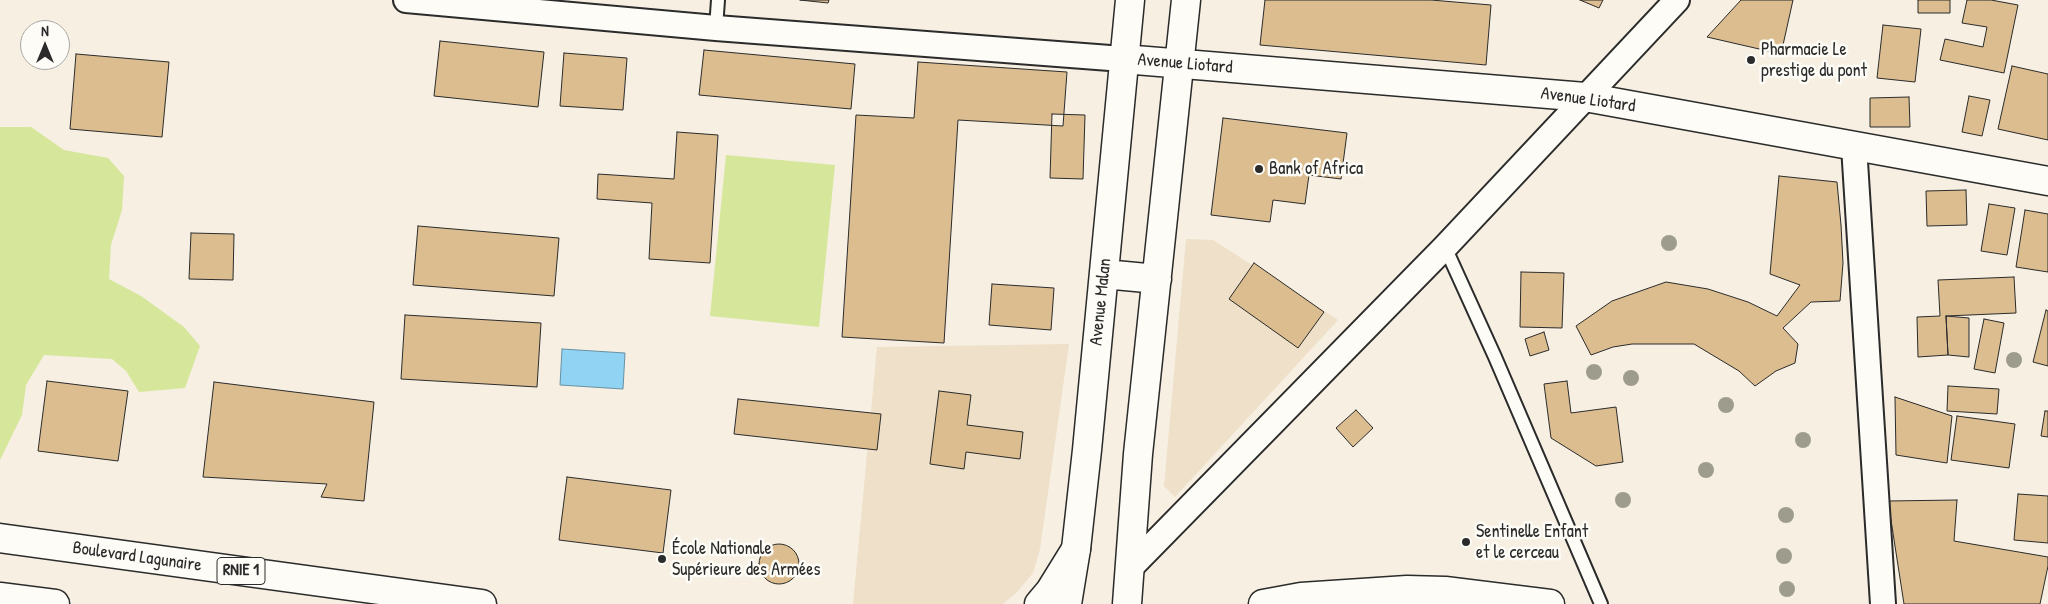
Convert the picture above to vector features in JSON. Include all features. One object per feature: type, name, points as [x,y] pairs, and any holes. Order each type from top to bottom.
[{"type":"main road","name":"Avenue Malan","points":[[1067,604],[1076,550],[1130,0]]},
{"type":"main road","points":[[1128,604],[1138,454],[1186,0]]},
{"type":"main road","name":"Avenue Liotard","points":[[1124,59],[1585,97],[2048,181]]},
{"type":"main road","points":[[1104,274],[1157,279]]},
{"type":"main road","name":"Boulevard Lagunaire","points":[[0,538],[482,604]]},
{"type":"main road","points":[[1039,604],[1050,592],[1076,550]]},
{"type":"main road","points":[[1263,604],[1301,597],[1407,590],[1445,592],[1550,604]]},
{"type":"main road","points":[[0,597],[55,604]]},
{"type":"street","points":[[406,0],[716,28],[1124,59]]},
{"type":"street","points":[[1130,568],[1445,248],[1677,0]]},
{"type":"street","points":[[1854,146],[1883,604]]},
{"type":"lane","points":[[716,28],[718,0]]},
{"type":"lane","points":[[1445,248],[1495,357],[1601,604]]},
{"type":"shaded area","points":[[1186,239],[1213,240],[1338,320],[1175,497],[1164,486]]},
{"type":"shaded area","points":[[1069,344],[1040,549],[1033,573],[1017,592],[1003,604],[853,604],[877,347]]},
{"type":"green space","points":[[0,127],[31,127],[64,150],[108,158],[124,176],[122,210],[111,245],[109,279],[141,296],[184,327],[200,346],[185,388],[139,392],[126,371],[112,359],[44,355],[26,385],[22,415],[0,460]]},
{"type":"green space","points":[[726,155],[835,165],[819,327],[710,316]]},
{"type":"water","points":[[562,349],[625,353],[623,389],[560,385]]},
{"type":"building","points":[[800,0],[829,0],[828,3]]},
{"type":"building","points":[[1265,0],[1431,0],[1491,5],[1486,65],[1260,45]]},
{"type":"building","points":[[1580,0],[1603,0],[1599,8]]},
{"type":"building","points":[[1741,0],[1793,0],[1781,54],[1707,37]]},
{"type":"building","points":[[1918,0],[1950,0],[1950,13],[1918,13]]},
{"type":"building","points":[[1967,0],[1991,0],[2018,5],[2004,73],[1940,60],[1945,39],[1983,47],[1987,27],[1962,23]]},
{"type":"building","points":[[1883,25],[1921,29],[1915,82],[1877,78]]},
{"type":"building","points":[[440,41],[544,52],[538,107],[434,96]]},
{"type":"building","points":[[704,50],[855,64],[851,109],[699,95]]},
{"type":"building","points":[[564,53],[627,58],[623,110],[560,106]]},
{"type":"building","points":[[76,54],[169,62],[162,137],[70,129]]},
{"type":"building","points":[[918,62],[1067,72],[1063,126],[958,120],[944,343],[842,337],[856,115],[914,118]]},
{"type":"building","points":[[2012,66],[2048,74],[2048,140],[1998,129]]},
{"type":"building","points":[[1969,96],[1990,100],[1982,136],[1962,132]]},
{"type":"building","points":[[1909,97],[1910,127],[1870,127],[1870,98]]},
{"type":"building","points":[[1052,114],[1085,115],[1083,179],[1050,178]]},
{"type":"building","points":[[1223,118],[1347,133],[1341,179],[1309,175],[1305,204],[1273,200],[1270,222],[1211,215]]},
{"type":"building","points":[[677,132],[718,135],[710,263],[649,259],[652,203],[597,199],[598,174],[674,179]]},
{"type":"building","points":[[1779,176],[1837,182],[1841,225],[1843,263],[1840,301],[1811,302],[1783,328],[1798,344],[1795,363],[1776,371],[1755,386],[1739,371],[1694,344],[1632,344],[1613,347],[1591,355],[1576,326],[1612,301],[1666,282],[1708,289],[1748,302],[1777,316],[1800,285],[1770,274]]},
{"type":"building","points":[[1966,190],[1967,225],[1927,226],[1926,191]]},
{"type":"building","points":[[1989,204],[2015,208],[2007,255],[1981,251]]},
{"type":"building","points":[[2025,210],[2048,214],[2048,272],[2016,267]]},
{"type":"building","points":[[418,226],[559,238],[554,296],[413,285]]},
{"type":"building","points":[[191,233],[234,234],[233,280],[189,279]]},
{"type":"building","points":[[1254,263],[1324,312],[1298,348],[1229,299]]},
{"type":"building","points":[[1521,272],[1564,273],[1562,328],[1520,327]]},
{"type":"building","points":[[2014,277],[2016,313],[1946,316],[1948,355],[1918,357],[1917,317],[1940,316],[1938,280]]},
{"type":"building","points":[[992,284],[1054,288],[1051,330],[989,325]]},
{"type":"building","points":[[2046,310],[2048,311],[2048,366],[2033,362]]},
{"type":"building","points":[[405,315],[541,323],[537,387],[401,379]]},
{"type":"building","points":[[1946,316],[1969,318],[1969,357],[1948,355]]},
{"type":"building","points":[[1984,319],[2004,323],[1995,373],[1974,369]]},
{"type":"building","points":[[1544,332],[1549,350],[1530,356],[1525,339]]},
{"type":"building","points":[[47,381],[128,391],[118,461],[38,451]]},
{"type":"building","points":[[1567,381],[1571,413],[1616,407],[1623,462],[1596,466],[1551,438],[1544,384]]},
{"type":"building","points":[[214,382],[374,402],[364,501],[321,497],[327,484],[203,477]]},
{"type":"building","points":[[1948,386],[1999,389],[1997,414],[1947,411]]},
{"type":"building","points":[[939,391],[971,395],[967,425],[1023,432],[1020,459],[966,452],[964,469],[930,464]]},
{"type":"building","points":[[1895,397],[1952,416],[1947,463],[1896,455]]},
{"type":"building","points":[[738,399],[881,414],[877,450],[734,434]]},
{"type":"building","points":[[1356,410],[1373,428],[1353,447],[1336,428]]},
{"type":"building","points":[[2045,411],[2048,411],[2048,437],[2041,436]]},
{"type":"building","points":[[1957,416],[2015,424],[2009,468],[1951,460]]},
{"type":"building","points":[[567,477],[671,490],[663,553],[559,540]]},
{"type":"building","points":[[2018,494],[2048,496],[2048,543],[2014,540]]},
{"type":"building","points":[[1957,500],[1954,541],[2048,557],[2048,566],[2040,604],[1904,604],[1888,501]]},
{"type":"building","points":[[775,544],[783,544],[790,547],[796,553],[799,564],[796,575],[790,581],[783,584],[775,584],[768,581],[762,575],[759,568],[759,560],[762,553],[768,547]]},
{"type":"place","name":"Pharmacie Le prestige du pont","points":[[1751,60]]},
{"type":"place","name":"Bank of Africa","points":[[1259,169]]},
{"type":"place","name":"Sentinelle Enfant et le cerceau","points":[[1466,542]]},
{"type":"place","name":"École Nationale Supérieure des Armées","points":[[662,559]]}]
